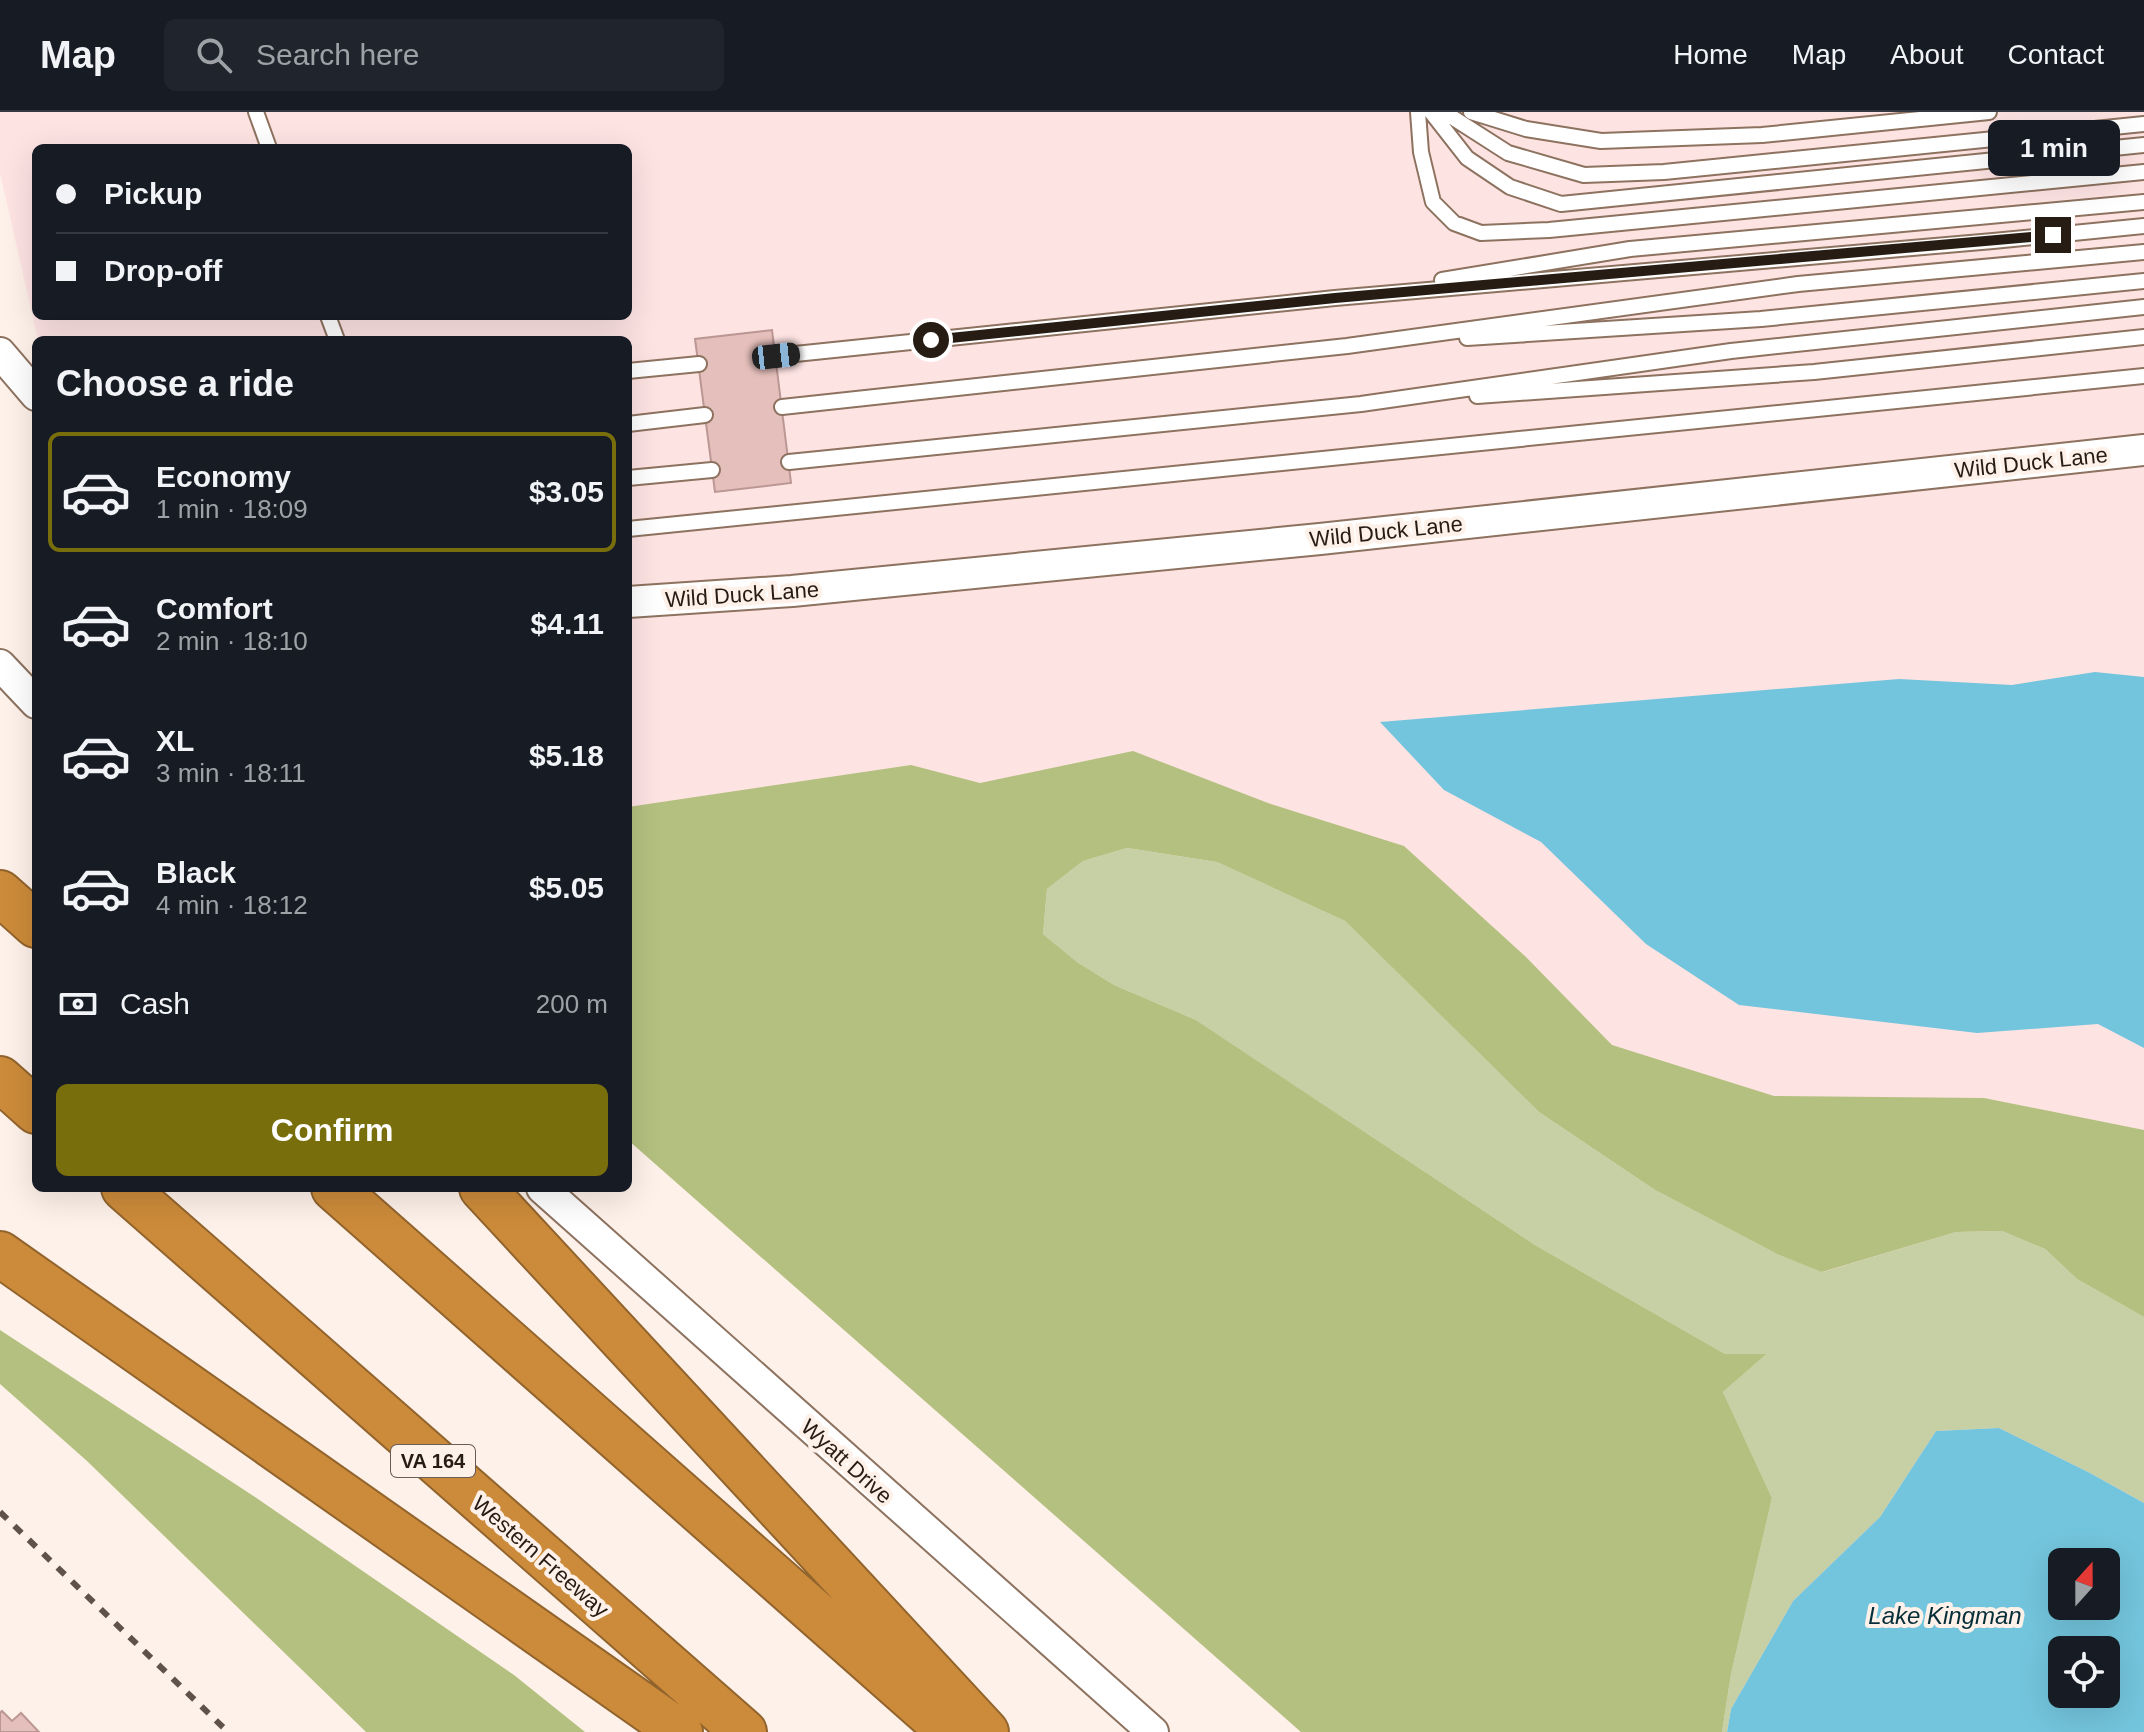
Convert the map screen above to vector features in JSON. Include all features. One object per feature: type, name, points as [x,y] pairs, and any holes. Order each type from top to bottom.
[{"type":"highway","points":[[0,893],[32,921]]},
{"type":"highway","points":[[0,1079],[32,1107]]},
{"type":"highway","name":"Western Freeway","points":[[129,1192],[744,1732]]},
{"type":"highway","points":[[339,1192],[950,1732]]},
{"type":"highway","points":[[486,1192],[986,1732]]},
{"type":"highway","points":[[0,1254],[680,1732]]},
{"type":"street","points":[[0,353],[32,390]]},
{"type":"street","name":"Wild Duck Lane","points":[[632,602],[792,591],[1320,539],[2144,450]]},
{"type":"street","points":[[0,665],[32,699]]},
{"type":"street","name":"Wyatt Drive","points":[[546,1192],[1153,1732]]},
{"type":"lane","points":[[256,112],[268,144]]},
{"type":"lane","points":[[1418,112],[1421,152],[1433,202],[1454,223],[1481,233],[1549,230],[2144,172]]},
{"type":"lane","points":[[1431,112],[1467,158],[1510,187],[1561,204],[2144,145]]},
{"type":"lane","points":[[1444,112],[1508,153],[1584,175],[1664,172],[2144,124]]},
{"type":"lane","points":[[1471,112],[1526,129],[1601,141],[1762,135],[1989,112]]},
{"type":"lane","points":[[1335,298],[1630,249],[2144,202]]},
{"type":"lane","points":[[776,356],[1335,298],[2144,226]]},
{"type":"lane","points":[[782,407],[1347,346],[1798,284],[2144,252]]},
{"type":"lane","points":[[1347,346],[1761,319],[2144,281]]},
{"type":"lane","points":[[1361,404],[1731,351],[2144,307]]},
{"type":"lane","points":[[789,462],[1361,404],[1814,372],[2144,337]]},
{"type":"lane","points":[[632,371],[699,364]]},
{"type":"lane","points":[[632,529],[2144,376]]},
{"type":"lane","points":[[632,424],[705,415]]},
{"type":"lane","points":[[632,478],[712,470]]},
{"type":"shaded area","points":[[0,112],[2144,112],[2144,1503],[2090,1473],[1731,1709],[1727,1732],[1301,1732],[632,1144],[632,336],[37,336],[33,320],[632,320],[632,144],[32,144],[32,314],[0,173]]},
{"type":"green space","points":[[1133,751],[1268,803],[1404,846],[1526,957],[1612,1045],[1774,1096],[1984,1098],[2144,1130],[2144,1317],[2077,1279],[2045,1249],[2002,1231],[1956,1232],[1822,1272],[1779,1255],[1655,1190],[1539,1112],[1345,921],[1217,862],[1127,848],[1083,861],[1047,889],[1043,934],[1077,962],[1114,985],[1196,1020],[1535,1245],[1725,1354],[1766,1354],[1723,1392],[1772,1498],[1731,1674],[1722,1732],[1301,1732],[632,1144],[632,806],[911,765],[980,783]]},
{"type":"green space","points":[[1127,848],[1217,862],[1345,921],[1539,1112],[1655,1190],[1779,1255],[1823,1272],[1956,1232],[2002,1231],[2045,1249],[2077,1279],[2144,1317],[2144,1503],[1999,1428],[1936,1431],[1880,1517],[1793,1601],[1731,1709],[1727,1732],[1722,1732],[1731,1674],[1772,1498],[1723,1392],[1765,1354],[1725,1354],[1535,1245],[1196,1020],[1114,985],[1077,962],[1043,934],[1047,889],[1083,861]]},
{"type":"green space","points":[[0,1330],[255,1497],[514,1675],[585,1732],[366,1732],[87,1461],[0,1384]]},
{"type":"water","points":[[2095,672],[2144,677],[2144,1048],[2098,1024],[1977,1033],[1739,1005],[1646,944],[1541,842],[1444,790],[1380,722],[1899,679],[2012,685]]},
{"type":"water","name":"Lake Kingman","points":[[1999,1428],[2144,1503],[2144,1732],[1727,1732],[1731,1709],[1793,1601],[1880,1517],[1936,1431]]},
{"type":"building","points":[[772,330],[791,483],[715,492],[695,339]]},
{"type":"building","points":[[2,1711],[12,1721],[21,1713],[39,1732],[0,1732]]},
{"type":"railway","points":[[0,1512],[228,1732]]},
{"type":"route","points":[[931,340],[1335,298],[2053,235]]}]
